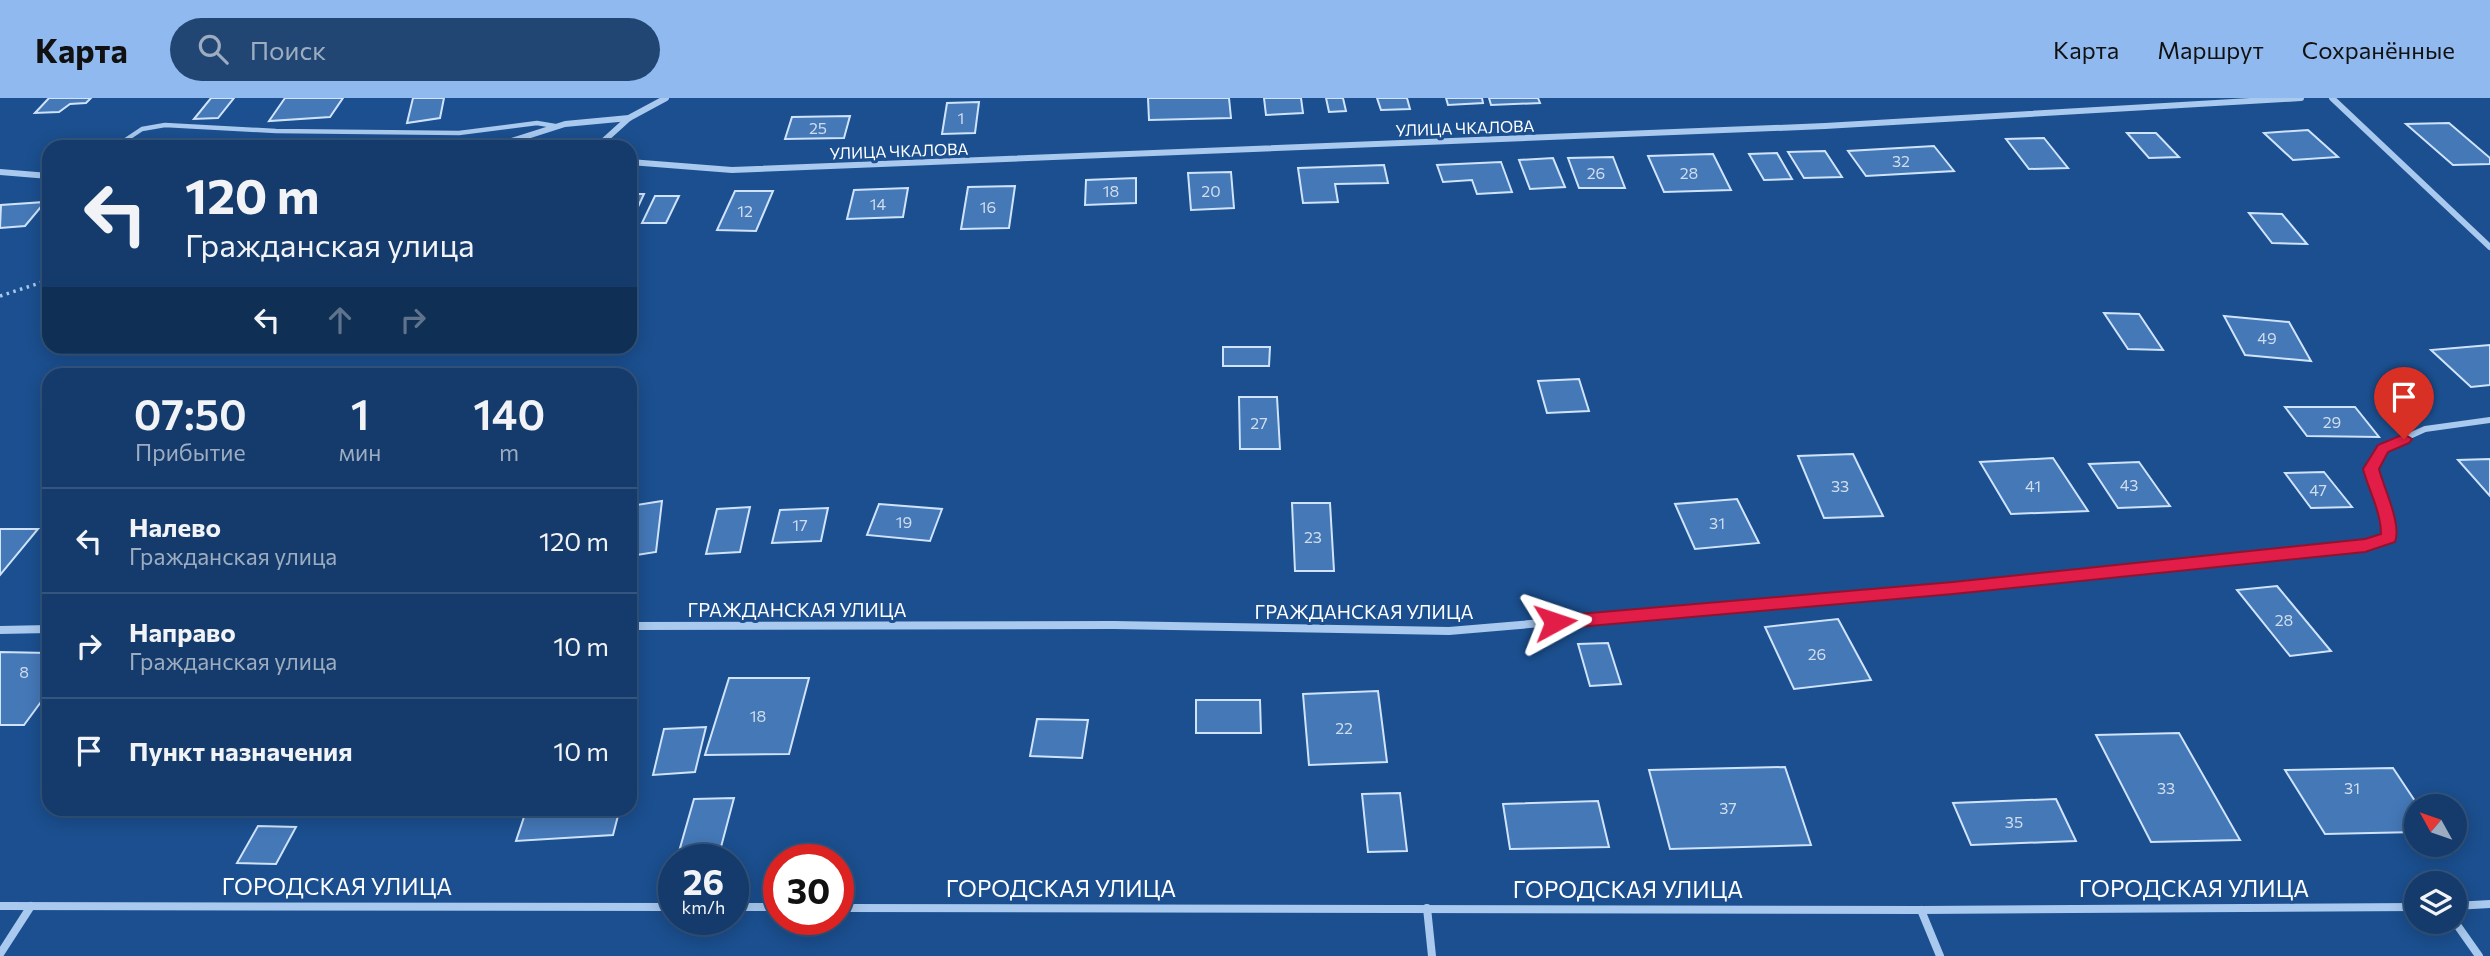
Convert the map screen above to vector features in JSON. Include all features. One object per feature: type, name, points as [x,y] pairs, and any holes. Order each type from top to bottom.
[{"type":"street","points":[[605,140],[629,118],[666,98]]},
{"type":"street","name":"УЛИЦА ЧКАЛОВА","points":[[637,162],[746,170],[1825,126],[2301,98]]},
{"type":"street","points":[[2332,98],[2490,247]]},
{"type":"street","points":[[523,140],[555,126],[577,121],[629,118]]},
{"type":"street","points":[[0,172],[42,175]]},
{"type":"street","name":"ГРАЖДАНСКАЯ УЛИЦА","points":[[637,626],[1114,625],[1449,631],[1953,588],[2365,545],[2389,537],[2389,519],[2378,497],[2371,469],[2383,448],[2425,429],[2490,420]]},
{"type":"street","points":[[0,629],[42,629]]},
{"type":"street","points":[[2467,905],[2490,904]]},
{"type":"street","name":"ГОРОДСКАЯ УЛИЦА","points":[[0,906],[658,907]]},
{"type":"street","points":[[0,954],[31,906]]},
{"type":"street","name":"ГОРОДСКАЯ УЛИЦА","points":[[854,908],[2404,907]]},
{"type":"street","points":[[1427,908],[1432,956]]},
{"type":"street","points":[[1922,909],[1940,956]]},
{"type":"street","points":[[2463,934],[2479,956]]},
{"type":"lane","points":[[126,140],[142,129],[164,125],[276,131],[459,133],[537,123],[555,126]]},
{"type":"path","points":[[0,296],[42,282]]},
{"type":"building","points":[[49,98],[91,98],[86,103],[70,104],[59,112],[35,113]]},
{"type":"building","points":[[211,98],[234,98],[218,118],[194,119]]},
{"type":"building","points":[[285,98],[343,98],[330,117],[269,121]]},
{"type":"building","points":[[413,98],[444,98],[440,118],[407,123]]},
{"type":"building","points":[[1148,98],[1229,98],[1231,118],[1149,120]]},
{"type":"building","points":[[1264,98],[1301,98],[1303,113],[1266,115]]},
{"type":"building","points":[[1326,98],[1343,98],[1346,111],[1329,112]]},
{"type":"building","points":[[1377,98],[1407,98],[1410,109],[1381,110]]},
{"type":"building","points":[[1446,98],[1482,98],[1483,103],[1448,105]]},
{"type":"building","points":[[1489,98],[1538,98],[1540,103],[1491,105]]},
{"type":"building","points":[[979,102],[975,133],[942,134],[947,103]]},
{"type":"building","points":[[850,116],[844,138],[785,139],[792,117]]},
{"type":"building","points":[[2449,123],[2490,158],[2490,164],[2453,165],[2406,124]]},
{"type":"building","points":[[2308,130],[2338,157],[2293,160],[2264,133]]},
{"type":"building","points":[[2127,133],[2156,133],[2179,157],[2149,158]]},
{"type":"building","points":[[2044,138],[2068,168],[2029,169],[2006,139]]},
{"type":"building","points":[[1934,146],[1954,171],[1866,176],[1848,151]]},
{"type":"building","points":[[1825,151],[1842,177],[1804,178],[1788,152]]},
{"type":"building","points":[[1777,153],[1792,179],[1764,180],[1749,154]]},
{"type":"building","points":[[1713,154],[1731,190],[1664,192],[1648,156]]},
{"type":"building","points":[[1613,157],[1625,188],[1579,188],[1568,158]]},
{"type":"building","points":[[1553,158],[1565,187],[1530,189],[1519,160]]},
{"type":"building","points":[[1501,162],[1512,192],[1477,194],[1472,180],[1443,182],[1437,165]]},
{"type":"building","points":[[1384,165],[1388,183],[1335,184],[1338,202],[1303,203],[1298,168]]},
{"type":"building","points":[[1231,172],[1234,208],[1191,210],[1188,173]]},
{"type":"building","points":[[1136,178],[1136,203],[1085,205],[1086,180]]},
{"type":"building","points":[[1015,186],[1009,228],[961,229],[968,187]]},
{"type":"building","points":[[908,188],[903,217],[847,219],[854,190]]},
{"type":"building","points":[[735,191],[773,191],[756,231],[717,230]]},
{"type":"building","points":[[637,194],[644,194],[637,209]]},
{"type":"building","points":[[655,196],[679,196],[666,223],[642,223]]},
{"type":"building","points":[[42,202],[25,226],[0,228],[1,205]]},
{"type":"building","points":[[2249,213],[2282,214],[2307,244],[2272,243]]},
{"type":"building","points":[[2104,313],[2139,314],[2163,350],[2128,349]]},
{"type":"building","points":[[2224,316],[2289,322],[2311,361],[2245,355]]},
{"type":"building","points":[[2490,345],[2490,385],[2471,387],[2431,350]]},
{"type":"building","points":[[1223,347],[1270,347],[1269,366],[1223,366]]},
{"type":"building","points":[[1579,379],[1589,411],[1547,413],[1538,381]]},
{"type":"building","points":[[1239,397],[1277,397],[1280,449],[1240,449]]},
{"type":"building","points":[[2285,407],[2355,407],[2379,437],[2307,436]]},
{"type":"building","points":[[1853,454],[1883,516],[1824,518],[1798,456]]},
{"type":"building","points":[[2053,458],[2088,511],[2011,514],[1980,462]]},
{"type":"building","points":[[2490,459],[2490,496],[2458,460]]},
{"type":"building","points":[[2139,462],[2170,506],[2118,508],[2089,464]]},
{"type":"building","points":[[2324,472],[2352,507],[2311,508],[2285,473]]},
{"type":"building","points":[[1737,499],[1759,543],[1695,549],[1675,504]]},
{"type":"building","points":[[662,501],[656,552],[637,555],[637,505]]},
{"type":"building","points":[[1292,503],[1330,503],[1334,571],[1295,571]]},
{"type":"building","points":[[879,504],[942,509],[930,541],[867,535]]},
{"type":"building","points":[[750,507],[740,552],[706,554],[717,509]]},
{"type":"building","points":[[828,508],[821,541],[772,543],[780,510]]},
{"type":"building","points":[[0,529],[38,529],[0,575]]},
{"type":"building","points":[[2277,586],[2331,651],[2290,656],[2237,590]]},
{"type":"building","points":[[1838,619],[1871,680],[1794,689],[1765,627]]},
{"type":"building","points":[[1608,643],[1621,684],[1590,686],[1578,644]]},
{"type":"building","points":[[0,652],[42,653],[42,701],[24,725],[0,725]]},
{"type":"building","points":[[729,678],[809,678],[789,754],[705,755]]},
{"type":"building","points":[[1378,691],[1387,762],[1309,765],[1303,694]]},
{"type":"building","points":[[1196,700],[1260,700],[1261,733],[1196,733]]},
{"type":"building","points":[[1037,719],[1088,720],[1082,758],[1030,756]]},
{"type":"building","points":[[706,727],[695,772],[653,775],[664,729]]},
{"type":"building","points":[[2179,733],[2240,840],[2151,842],[2096,735]]},
{"type":"building","points":[[1785,767],[1811,845],[1670,849],[1649,770]]},
{"type":"building","points":[[2393,768],[2410,794],[2404,794],[2404,832],[2325,834],[2285,770]]},
{"type":"building","points":[[1400,793],[1407,851],[1368,852],[1362,794]]},
{"type":"building","points":[[734,798],[722,844],[681,844],[694,799]]},
{"type":"building","points":[[2056,799],[2076,841],[1971,845],[1953,803]]},
{"type":"building","points":[[1598,801],[1609,847],[1510,849],[1503,804]]},
{"type":"building","points":[[524,816],[618,816],[613,835],[516,841]]},
{"type":"building","points":[[258,826],[296,827],[276,864],[237,863]]},
{"type":"route","points":[[1555,622],[1953,588],[2365,545],[2389,537],[2389,519],[2378,497],[2371,469],[2383,448],[2404,439]]}]
